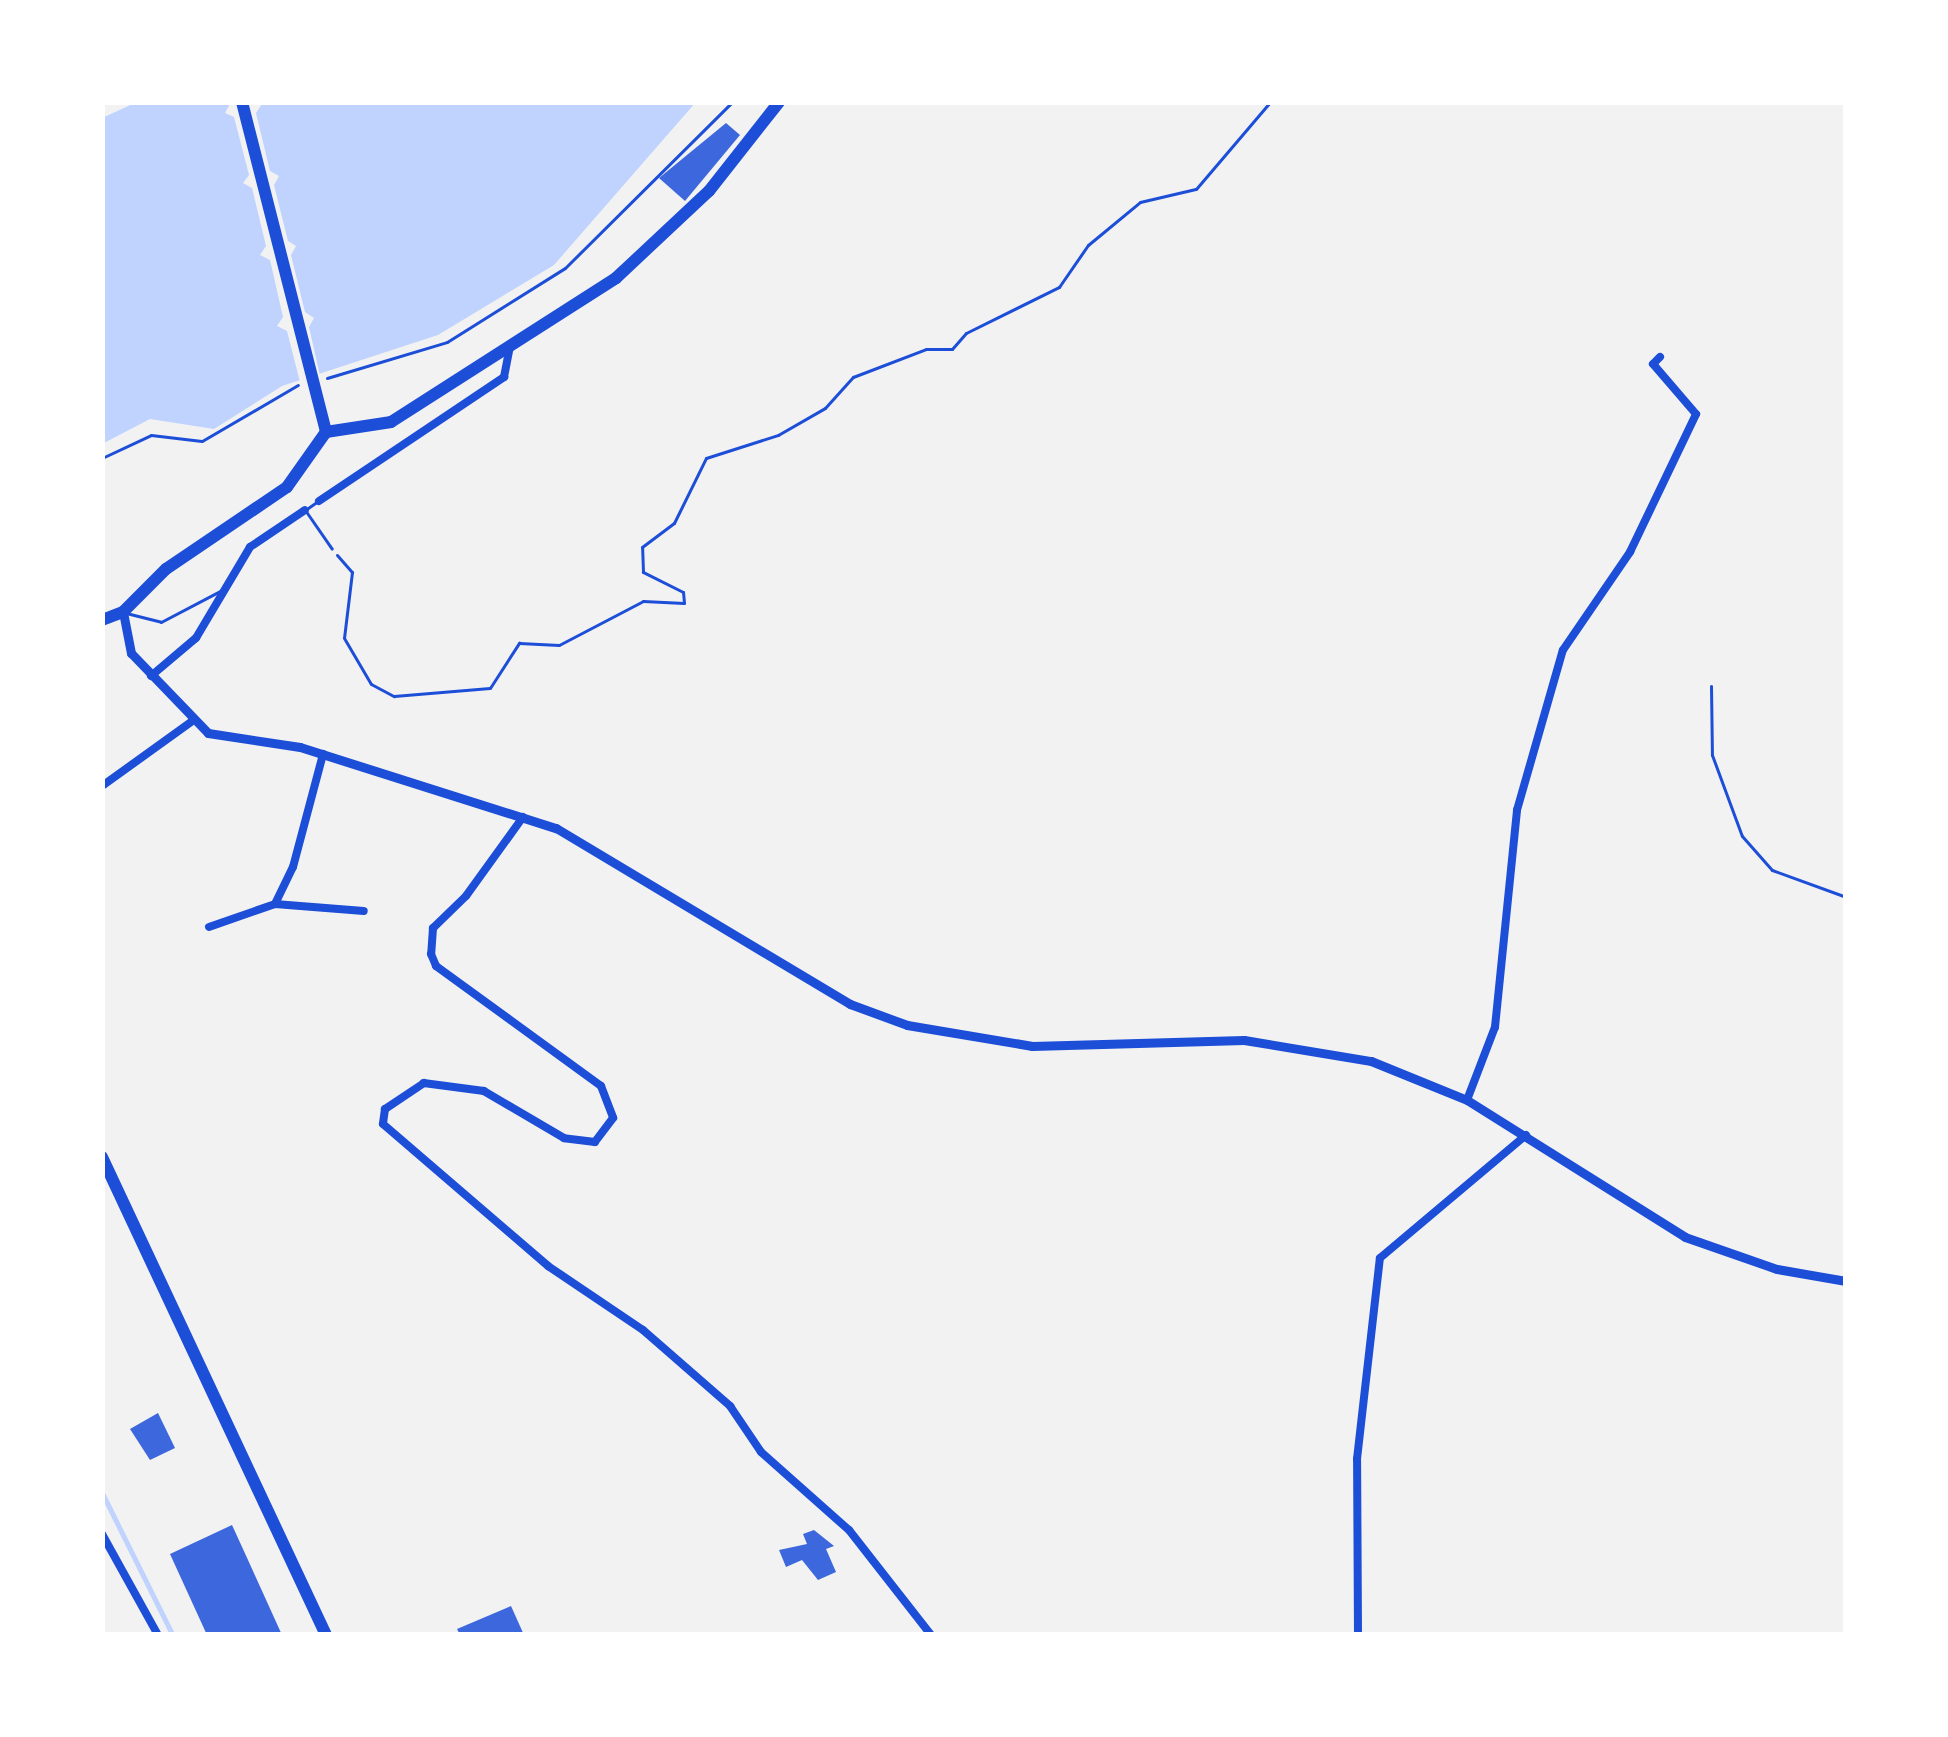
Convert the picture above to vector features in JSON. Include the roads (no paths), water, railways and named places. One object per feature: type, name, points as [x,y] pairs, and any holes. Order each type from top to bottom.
[{"type":"main road","points":[[242,102],[326,432]]},
{"type":"main road","points":[[102,620],[123,612],[166,569],[287,487],[326,432],[391,422],[616,278],[673,228],[779,102]]},
{"type":"main road","points":[[102,1157],[326,1635]]},
{"type":"street","points":[[319,501],[504,377],[510,345]]},
{"type":"street","points":[[1467,1100],[1495,1028],[1517,810],[1563,650],[1630,552],[1696,414],[1653,364],[1660,357]]},
{"type":"street","points":[[150,677],[196,638],[250,547],[305,510]]},
{"type":"street","points":[[123,612],[131,652],[191,722],[229,738],[323,754],[523,816],[597,850],[775,962],[907,1025],[1032,1046],[1244,1040],[1371,1061],[1467,1100],[1685,1237],[1777,1269],[1845,1279]]},
{"type":"street","points":[[102,786],[191,722]]},
{"type":"street","points":[[275,904],[293,867],[323,754]]},
{"type":"street","points":[[523,816],[466,896],[433,928],[430,954],[436,966],[601,1086],[613,1118],[596,1142],[564,1138],[484,1091],[424,1083],[385,1108],[383,1124],[730,1406],[761,1452],[849,1530],[931,1635]]},
{"type":"street","points":[[209,927],[275,904],[364,911]]},
{"type":"street","points":[[1358,1635],[1357,1459],[1380,1258],[1526,1135]]},
{"type":"street","points":[[102,1534],[158,1635]]},
{"type":"lane","points":[[319,501],[305,510],[332,550]]},
{"type":"lane","points":[[123,612],[161,622],[227,587]]},
{"type":"water","points":[[137,102],[696,102],[554,265],[438,335],[282,386],[214,429],[150,419],[102,444],[102,118]]},
{"type":"waterway","points":[[102,1492],[173,1635]]}]
